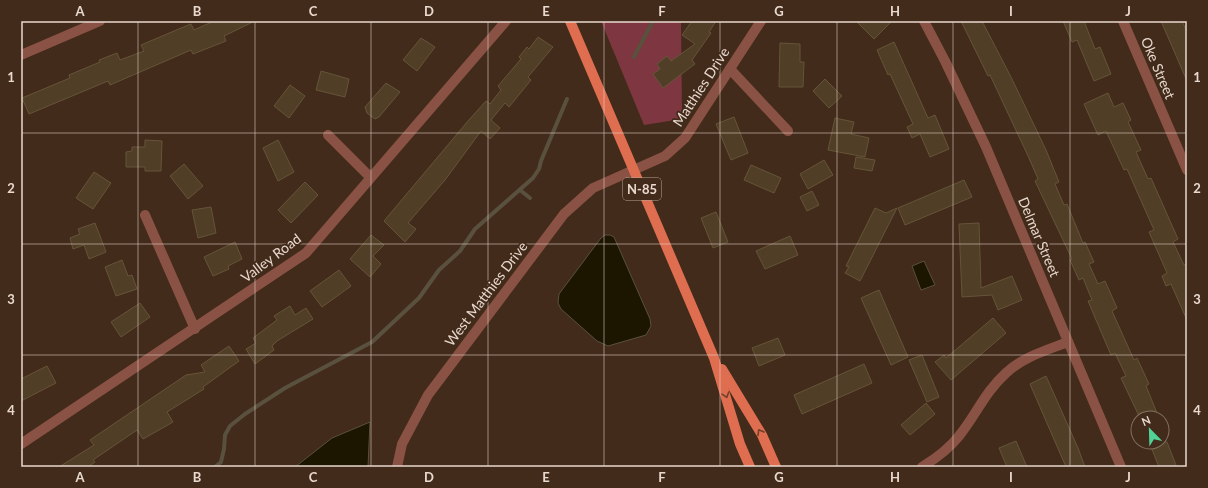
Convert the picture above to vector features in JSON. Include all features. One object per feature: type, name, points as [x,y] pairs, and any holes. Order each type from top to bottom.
[{"type":"main road","name":"N-85","points":[[570,21],[714,358],[740,444],[750,467]]},
{"type":"main road","name":"N-85","points":[[714,358],[762,435],[776,467]]},
{"type":"street","points":[[21,55],[100,21]]},
{"type":"street","name":"Valley Road","points":[[21,444],[195,329],[306,253],[506,21]]},
{"type":"street","name":"Matthies Drive","points":[[634,171],[665,156],[686,138],[761,21]]},
{"type":"street","name":"Delmar Street","points":[[924,21],[986,147],[1121,467]]},
{"type":"street","name":"Oke Street","points":[[1123,21],[1187,170]]},
{"type":"street","points":[[730,69],[788,130]]},
{"type":"street","points":[[328,135],[370,177]]},
{"type":"street","name":"West Matthies Drive","points":[[397,467],[402,444],[428,395],[564,214],[593,188],[634,171]]},
{"type":"street","points":[[146,215],[195,329]]},
{"type":"street","points":[[922,467],[937,457],[959,437],[987,393],[1007,372],[1028,358],[1068,342]]},
{"type":"shaded area","points":[[601,21],[681,21],[682,119],[644,125]]},
{"type":"shaded area","points":[[605,235],[614,237],[650,319],[651,326],[646,335],[608,346],[597,341],[561,309],[558,303],[559,294],[601,238]]},
{"type":"shaded area","points":[[924,261],[935,285],[921,290],[912,266]]},
{"type":"shaded area","points":[[370,422],[368,467],[295,467],[332,438]]},
{"type":"building","points":[[214,21],[255,21],[224,36],[226,41],[193,54],[191,50],[110,85],[108,81],[29,114],[22,98],[70,78],[69,75],[100,62],[99,60],[117,53],[120,60],[144,51],[141,45],[181,28],[191,24],[194,30]]},
{"type":"building","points":[[692,21],[716,21],[709,32],[711,33],[692,60],[695,64],[663,88],[653,74],[660,69],[657,64],[667,56],[671,61],[695,44],[682,35]]},
{"type":"building","points":[[856,21],[892,21],[874,39]]},
{"type":"building","points":[[961,21],[982,21],[1012,79],[1046,150],[1059,182],[1055,184],[1064,205],[1067,204],[1083,243],[1085,242],[1094,262],[1089,264],[1098,284],[1105,281],[1117,308],[1112,311],[1134,360],[1137,358],[1149,384],[1146,386],[1156,410],[1136,410],[1121,378],[1126,376],[1115,353],[1111,355],[1088,301],[1092,300],[1083,278],[1079,280],[1070,260],[1072,259],[1035,181],[1038,179],[1029,158],[990,75],[988,76]]},
{"type":"building","points":[[1063,21],[1084,21],[1095,49],[1100,47],[1111,74],[1094,81],[1077,40],[1072,42]]},
{"type":"building","points":[[1161,21],[1182,21],[1187,32],[1187,81]]},
{"type":"building","points":[[538,37],[553,47],[528,77],[531,80],[509,107],[505,103],[491,120],[500,128],[490,139],[481,131],[445,180],[408,223],[416,229],[405,242],[384,221],[486,101],[490,104],[501,90],[498,86],[521,59],[519,57],[527,47],[529,49]]},
{"type":"building","points":[[421,38],[435,47],[417,71],[403,60]]},
{"type":"building","points":[[894,42],[928,118],[935,115],[949,149],[930,157],[920,134],[912,138],[907,127],[913,124],[877,50]]},
{"type":"building","points":[[780,43],[800,44],[800,62],[804,62],[803,87],[779,87]]},
{"type":"building","points":[[321,71],[349,79],[345,97],[316,90]]},
{"type":"building","points":[[825,79],[842,96],[829,108],[813,91]]},
{"type":"building","points":[[386,83],[400,92],[379,117],[375,119],[367,113],[365,107]]},
{"type":"building","points":[[290,85],[305,96],[289,118],[274,106]]},
{"type":"building","points":[[1108,93],[1114,107],[1123,103],[1131,120],[1128,122],[1141,150],[1136,152],[1148,179],[1151,178],[1178,239],[1173,242],[1184,265],[1187,264],[1187,320],[1171,284],[1166,286],[1162,276],[1167,273],[1149,232],[1154,230],[1127,169],[1124,170],[1106,131],[1098,135],[1084,104]]},
{"type":"building","points":[[734,117],[748,153],[731,160],[716,124]]},
{"type":"building","points":[[835,118],[854,122],[851,134],[869,138],[865,157],[828,150]]},
{"type":"building","points":[[145,140],[162,141],[161,171],[145,171],[145,167],[126,167],[126,152],[132,151],[132,147],[145,147]]},
{"type":"building","points":[[278,140],[294,172],[278,181],[263,148]]},
{"type":"building","points":[[856,157],[875,160],[872,171],[854,168]]},
{"type":"building","points":[[824,160],[833,175],[808,189],[800,174]]},
{"type":"building","points":[[184,164],[203,186],[188,199],[170,176]]},
{"type":"building","points":[[751,165],[781,178],[774,193],[744,180]]},
{"type":"building","points":[[94,172],[111,183],[93,209],[76,198]]},
{"type":"building","points":[[964,180],[972,197],[905,225],[898,208]]},
{"type":"building","points":[[305,182],[318,195],[291,223],[278,210]]},
{"type":"building","points":[[812,191],[819,205],[807,211],[800,197]]},
{"type":"building","points":[[211,207],[216,233],[198,238],[192,210]]},
{"type":"building","points":[[875,208],[886,213],[897,208],[860,281],[845,273],[849,267],[846,266]]},
{"type":"building","points":[[716,212],[728,242],[713,248],[701,218]]},
{"type":"building","points":[[95,223],[106,252],[89,259],[84,245],[73,249],[70,238],[80,234],[78,229]]},
{"type":"building","points":[[979,223],[981,288],[1012,276],[1022,300],[998,310],[992,295],[962,297],[959,224]]},
{"type":"building","points":[[371,235],[384,245],[373,256],[381,264],[370,277],[350,259]]},
{"type":"building","points":[[790,236],[798,255],[765,269],[756,251]]},
{"type":"building","points":[[235,242],[242,259],[228,266],[229,269],[213,276],[204,257]]},
{"type":"building","points":[[122,260],[128,276],[132,275],[137,289],[116,296],[105,267]]},
{"type":"building","points":[[339,270],[351,286],[322,307],[310,291]]},
{"type":"building","points":[[879,290],[908,357],[891,365],[861,298]]},
{"type":"building","points":[[140,303],[150,317],[121,337],[111,322]]},
{"type":"building","points":[[290,306],[295,315],[306,308],[313,319],[277,341],[272,346],[274,350],[255,364],[246,349],[256,343],[253,338],[277,320],[274,316]]},
{"type":"building","points":[[993,318],[1006,333],[951,380],[935,362],[944,355],[946,358]]},
{"type":"building","points":[[778,338],[785,355],[759,366],[752,348]]},
{"type":"building","points":[[229,346],[239,361],[203,387],[204,389],[167,412],[173,422],[143,439],[137,430],[93,460],[95,462],[88,467],[59,467],[94,445],[90,440],[186,375],[205,372],[201,365]]},
{"type":"building","points":[[922,355],[939,397],[927,402],[909,360]]},
{"type":"building","points":[[864,364],[872,383],[802,414],[794,395]]},
{"type":"building","points":[[47,366],[56,383],[21,401],[21,379]]},
{"type":"building","points":[[1046,376],[1085,467],[1066,467],[1030,384]]},
{"type":"building","points":[[926,403],[935,414],[910,435],[901,425]]},
{"type":"building","points":[[1016,441],[1027,467],[1007,467],[999,448]]},
{"type":"building","points":[[1152,450],[1170,450],[1176,465],[1170,467],[1159,467]]},
{"type":"waterway","points":[[634,57],[653,21]]},
{"type":"waterway","points":[[215,467],[221,462],[225,435],[230,426],[245,414],[285,388],[372,342],[419,298],[439,270],[460,251],[475,229],[533,178],[539,169],[567,99]]},
{"type":"waterway","points":[[520,190],[530,198]]}]
